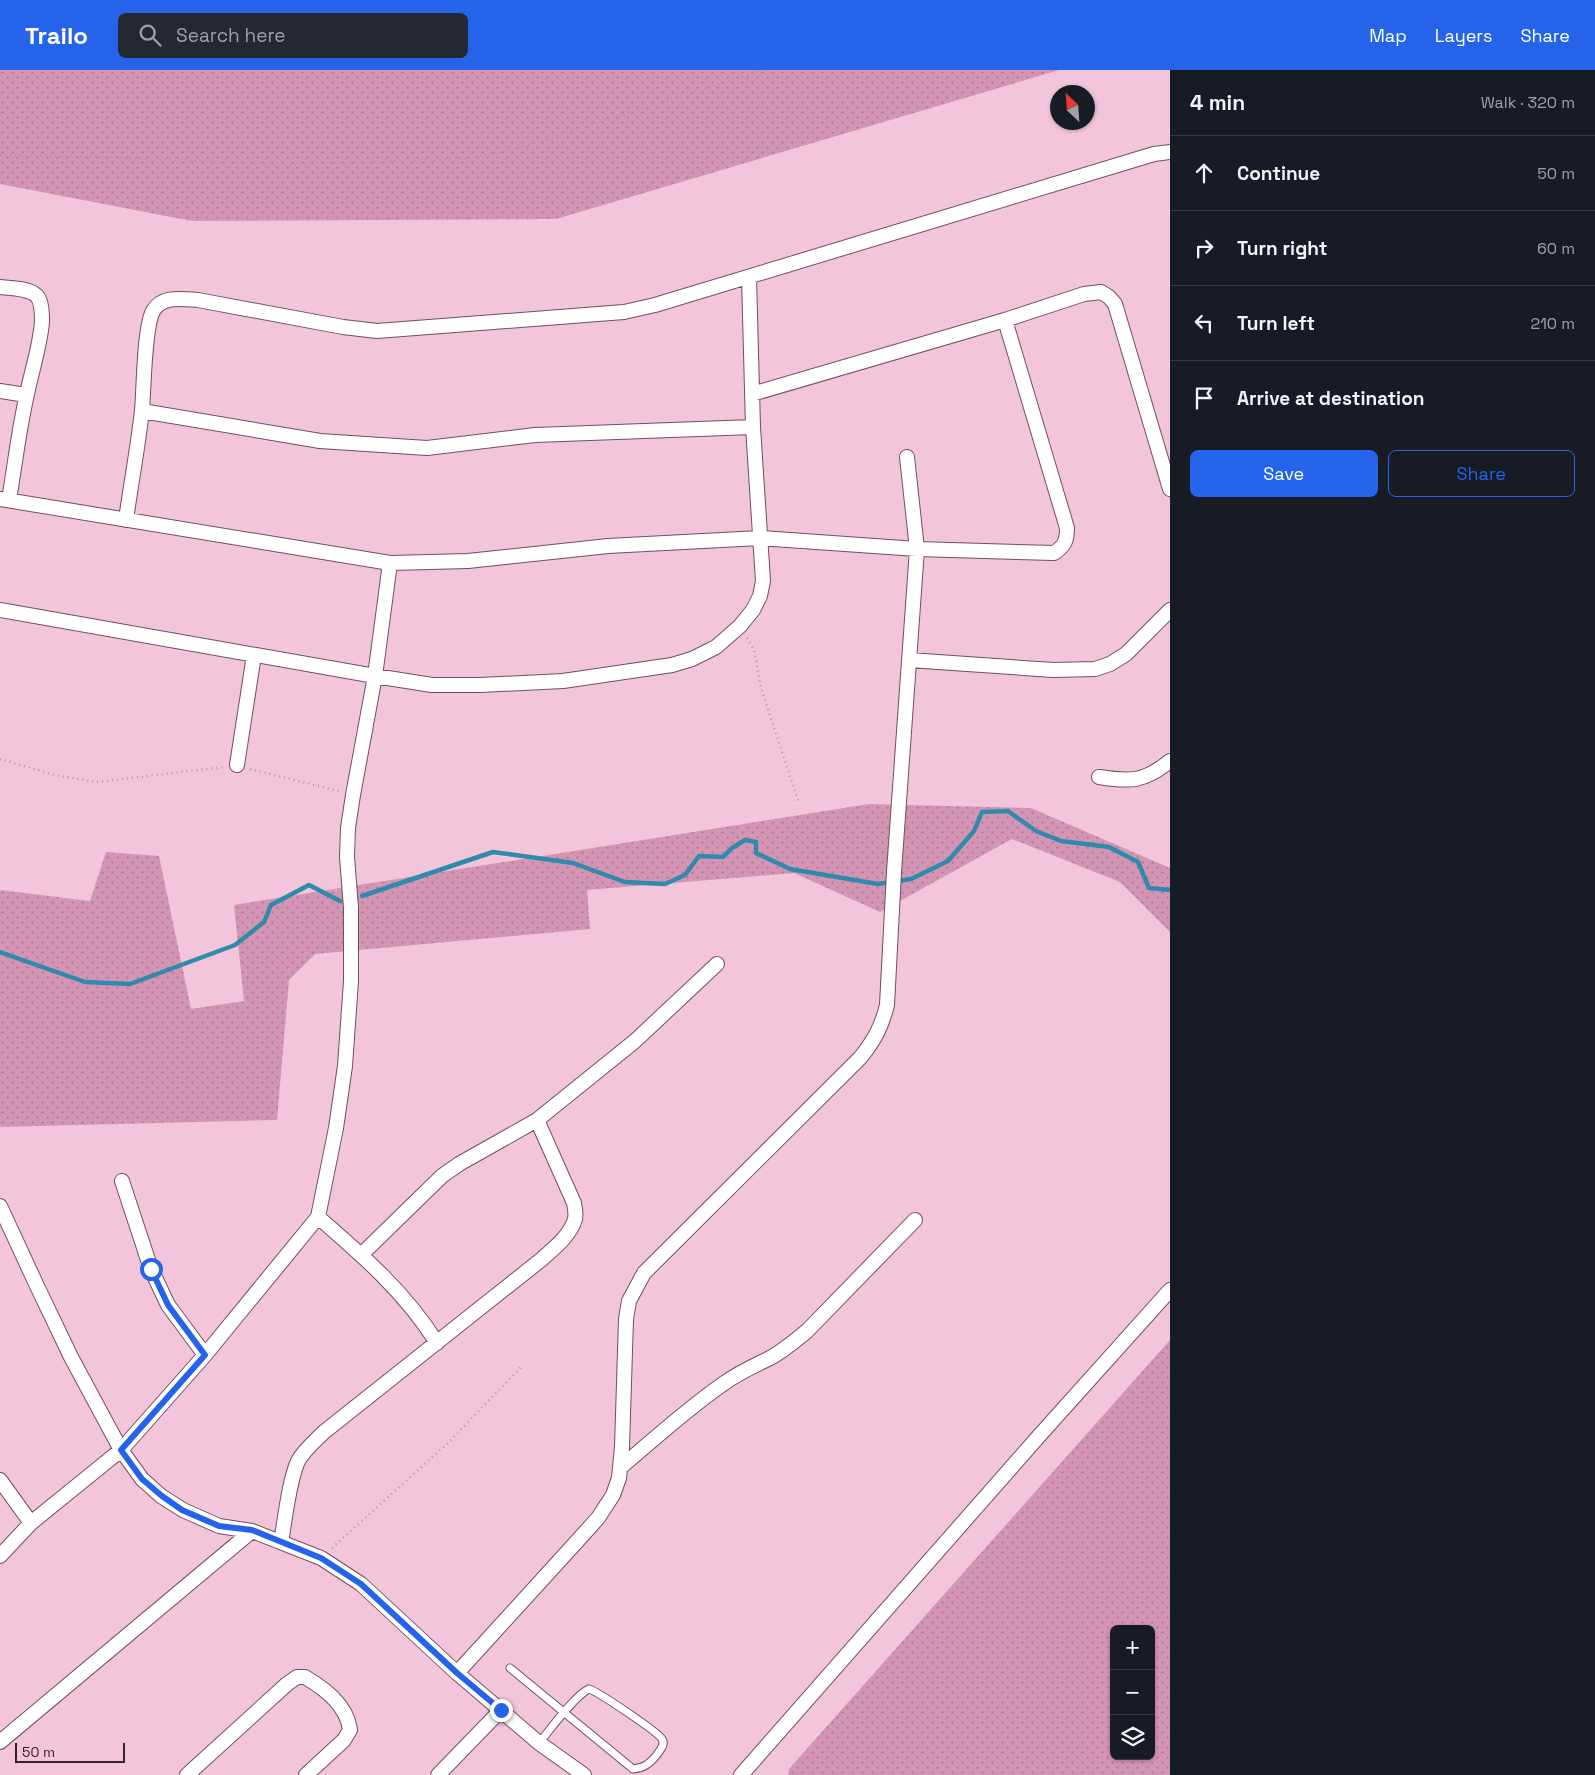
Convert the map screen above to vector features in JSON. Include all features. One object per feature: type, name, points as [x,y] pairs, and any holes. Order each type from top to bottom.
[{"type":"street","points":[[126,520],[142,411],[149,325],[153,310],[162,302],[174,298],[198,300],[377,331],[624,312],[655,306],[1154,154],[1170,152]]},
{"type":"street","points":[[0,610],[432,685],[564,681],[672,665],[692,659],[716,647],[740,626],[753,610],[760,596],[763,581],[753,426],[749,277]]},
{"type":"street","points":[[0,287],[31,292],[40,302],[42,319],[40,339],[26,395],[5,499],[390,564],[468,561],[608,546],[760,538],[917,549],[1054,552],[1065,544],[1068,537],[1068,528],[1006,320]]},
{"type":"street","points":[[752,394],[1006,320],[1084,294],[1102,292],[1116,304],[1170,489]]},
{"type":"street","points":[[0,391],[26,395]]},
{"type":"street","points":[[142,411],[320,441],[427,448],[535,435],[753,426]]},
{"type":"street","points":[[457,1673],[598,1518],[613,1495],[619,1478],[622,1447],[626,1319],[629,1301],[644,1273],[841,1078],[872,1044],[884,1022],[887,1005],[894,872],[917,549],[907,456]]},
{"type":"street","points":[[0,1556],[30,1523],[121,1450],[205,1355],[318,1217],[336,1128],[345,1066],[351,981],[351,908],[347,857],[348,828],[376,676],[390,564]]},
{"type":"street","points":[[909,660],[1053,670],[1095,669],[1110,664],[1126,654],[1170,610]]},
{"type":"street","points":[[237,765],[254,655]]},
{"type":"street","points":[[1099,777],[1117,780],[1139,779],[1151,774],[1170,761]]},
{"type":"street","points":[[362,1254],[442,1176],[459,1164],[537,1120],[635,1040],[717,964]]},
{"type":"street","points":[[281,1542],[298,1461],[308,1447],[324,1432],[542,1259],[560,1242],[570,1229],[576,1218],[574,1204],[537,1120]]},
{"type":"street","points":[[122,1181],[137,1232],[155,1278],[168,1305],[205,1355]]},
{"type":"street","points":[[0,1206],[67,1348],[121,1450],[142,1479],[182,1510],[219,1526],[252,1530],[321,1558],[361,1584],[457,1673],[539,1743],[583,1775]]},
{"type":"street","points":[[318,1217],[362,1254],[410,1304],[437,1343]]},
{"type":"street","points":[[620,1468],[691,1407],[745,1370],[788,1347],[807,1332],[915,1220]]},
{"type":"street","points":[[741,1775],[1170,1290]]},
{"type":"street","points":[[0,1480],[30,1523]]},
{"type":"street","points":[[0,1742],[252,1530]]},
{"type":"street","points":[[187,1775],[287,1684],[297,1677],[306,1676],[342,1708],[347,1716],[350,1730],[344,1740],[306,1775]]},
{"type":"street","points":[[438,1775],[501,1710]]},
{"type":"lane","points":[[510,1668],[565,1712],[633,1769],[648,1764],[663,1746],[662,1738],[592,1690],[585,1691],[565,1712],[539,1743]]},
{"type":"path","points":[[0,155],[282,164],[473,158],[515,149],[764,70]]},
{"type":"path","points":[[740,626],[754,649],[761,688],[799,804]]},
{"type":"path","points":[[0,759],[59,776],[97,782],[237,765],[353,795]]},
{"type":"path","points":[[321,1558],[448,1443],[522,1366]]},
{"type":"shaded area","points":[[0,70],[1059,70],[556,219],[192,221],[0,184]]},
{"type":"shaded area","points":[[869,804],[1031,808],[1170,868],[1170,932],[1120,882],[1012,839],[880,912],[794,873],[587,890],[590,929],[315,954],[289,980],[277,1120],[0,1127],[0,890],[90,901],[106,852],[159,856],[191,1009],[244,1001],[234,905]]},
{"type":"shaded area","points":[[1170,1340],[1170,1775],[788,1775],[789,1769]]},
{"type":"waterway","points":[[362,896],[493,852],[573,863],[625,882],[665,884],[685,875],[699,856],[723,857],[732,848],[745,840],[756,842],[756,853],[790,869],[878,884],[911,879],[948,861],[974,831],[982,812],[1008,811],[1036,831],[1061,841],[1109,847],[1138,862],[1149,888],[1170,890]]},
{"type":"waterway","points":[[0,952],[85,982],[130,984],[235,945],[264,922],[271,905],[309,885],[340,901]]},
{"type":"route","points":[[151,1269],[168,1305],[205,1355],[121,1450],[142,1479],[182,1510],[219,1526],[252,1530],[321,1558],[361,1584],[457,1673],[501,1710]]}]
